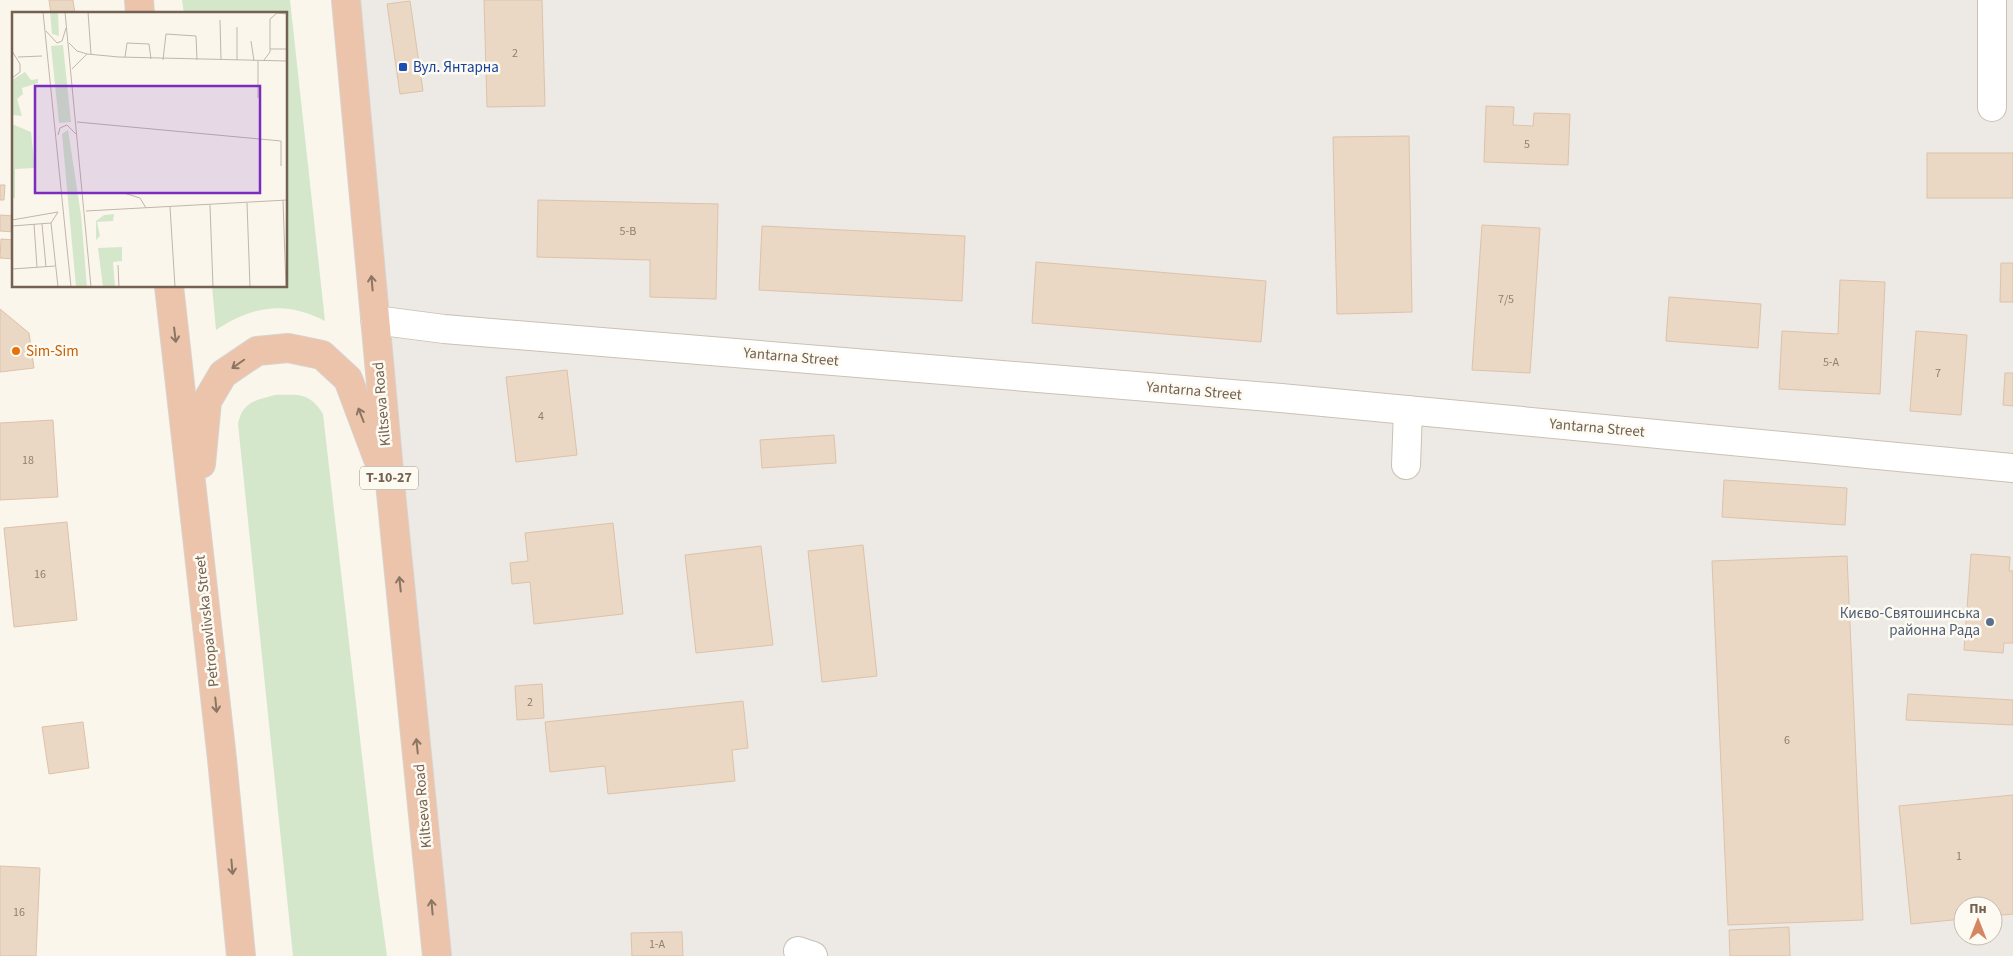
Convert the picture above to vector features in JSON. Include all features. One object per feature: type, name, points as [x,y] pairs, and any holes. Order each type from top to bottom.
[{"type":"highway","name":"Kiltseva Road","points":[[346,0],[390,493],[437,956]]},
{"type":"highway","name":"Petropavlivska Street","points":[[169,288],[196,520],[241,956]]},
{"type":"highway","points":[[196,520],[207,401],[224,374],[257,351],[288,348],[322,355],[348,379],[390,493]]},
{"type":"street","points":[[1992,0],[1992,107]]},
{"type":"street","name":"Yantarna Street","points":[[375,320],[454,329],[1408,410],[2013,468]]},
{"type":"street","points":[[1406,465],[1408,410]]},
{"type":"shaded area","points":[[346,0],[2013,0],[2013,956],[437,956]]},
{"type":"green space","points":[[182,0],[290,0],[325,321],[297,310],[269,309],[243,316],[216,330],[212,288],[288,288],[288,12],[184,12]]},
{"type":"green space","points":[[275,395],[303,396],[313,402],[323,414],[374,861],[387,956],[293,956],[238,424],[246,406]]},
{"type":"building","points":[[49,0],[73,0],[75,12],[51,12]]},
{"type":"building","points":[[484,0],[542,0],[545,106],[487,107]]},
{"type":"building","points":[[410,1],[423,91],[400,94],[387,4]]},
{"type":"building","points":[[1486,106],[1514,107],[1513,125],[1533,126],[1534,113],[1570,114],[1568,165],[1484,162]]},
{"type":"building","points":[[1409,136],[1412,312],[1337,314],[1333,137]]},
{"type":"building","points":[[1927,153],[2013,153],[2013,198],[1927,198]]},
{"type":"building","points":[[0,185],[5,185],[4,200],[0,200]]},
{"type":"building","points":[[538,200],[718,204],[716,299],[650,297],[650,260],[537,257]]},
{"type":"building","points":[[0,215],[12,216],[12,232],[0,231]]},
{"type":"building","points":[[1482,225],[1540,228],[1530,373],[1472,370]]},
{"type":"building","points":[[762,226],[965,236],[962,301],[759,290]]},
{"type":"building","points":[[1,239],[12,240],[12,259],[0,258]]},
{"type":"building","points":[[1036,262],[1266,281],[1261,342],[1032,323]]},
{"type":"building","points":[[2001,263],[2013,263],[2013,302],[2000,302]]},
{"type":"building","points":[[1840,280],[1885,282],[1880,394],[1779,389],[1782,331],[1838,334]]},
{"type":"building","points":[[1669,297],[1761,304],[1758,348],[1666,341]]},
{"type":"building","name":"Sim-Sim","points":[[0,309],[29,333],[34,368],[0,372]]},
{"type":"building","points":[[1916,331],[1967,335],[1961,415],[1910,411]]},
{"type":"building","points":[[567,370],[577,455],[516,462],[506,377]]},
{"type":"building","points":[[2005,373],[2013,373],[2013,406],[2003,405]]},
{"type":"building","points":[[53,420],[58,497],[0,500],[0,423]]},
{"type":"building","points":[[834,435],[836,463],[762,468],[760,440]]},
{"type":"building","points":[[1724,480],[1847,488],[1845,525],[1722,517]]},
{"type":"building","points":[[67,522],[77,620],[14,627],[4,528]]},
{"type":"building","points":[[613,523],[623,614],[534,624],[530,582],[512,584],[510,563],[528,561],[525,533]]},
{"type":"building","points":[[863,545],[877,676],[822,682],[808,551]]},
{"type":"building","points":[[761,546],[773,645],[696,653],[685,555]]},
{"type":"building","name":"Києво-Святошинська районна Рада","points":[[1971,554],[2010,557],[2009,571],[2013,571],[2013,643],[2004,643],[2003,653],[1964,650]]},
{"type":"building","points":[[1847,556],[1863,920],[1728,925],[1712,561]]},
{"type":"building","points":[[542,684],[544,718],[517,720],[515,686]]},
{"type":"building","points":[[1908,694],[2013,700],[2013,725],[1906,720]]},
{"type":"building","points":[[743,701],[748,748],[732,750],[735,781],[608,794],[605,766],[550,772],[545,722]]},
{"type":"building","points":[[83,722],[89,768],[49,774],[42,727]]},
{"type":"building","points":[[2013,795],[2013,914],[2003,915],[2003,896],[1953,896],[1953,920],[1911,924],[1899,806]]},
{"type":"building","points":[[0,866],[40,868],[36,956],[0,956]]},
{"type":"building","points":[[1789,927],[1790,956],[1730,956],[1729,930]]},
{"type":"building","points":[[682,932],[683,956],[632,956],[631,933]]},
{"type":"place","name":"Вул. Янтарна","points":[[403,67]]},
{"type":"place","name":"Sim-Sim","points":[[16,351]]},
{"type":"place","name":"Києво-Святошинська районна Рада","points":[[1990,622]]}]
